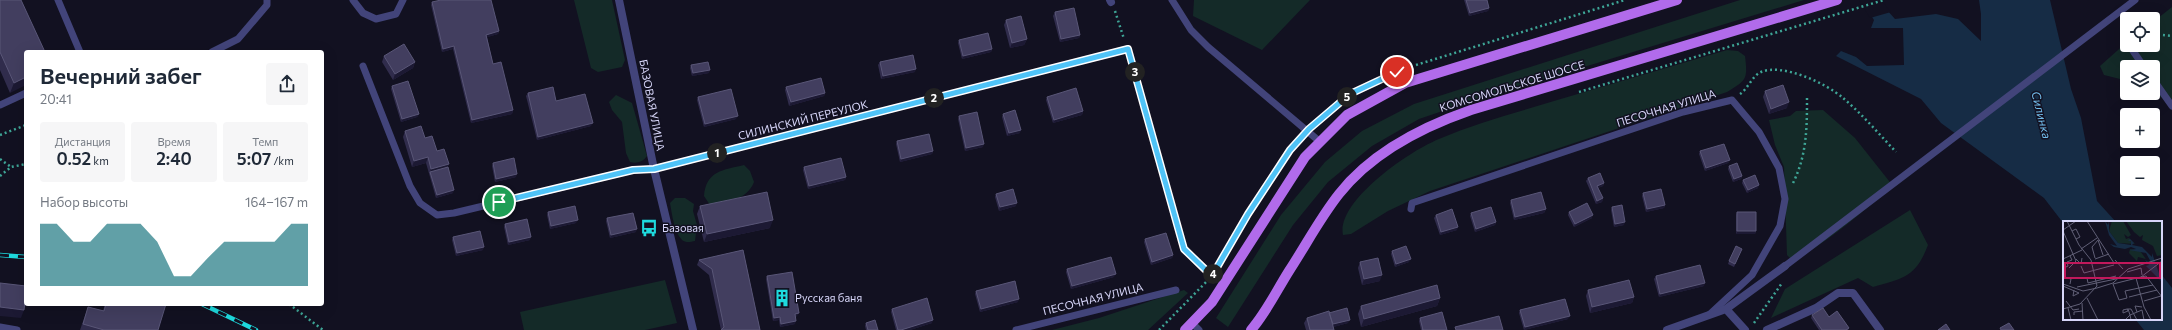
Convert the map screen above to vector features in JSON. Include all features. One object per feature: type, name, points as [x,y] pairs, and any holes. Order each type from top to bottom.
[{"type":"main road","points":[[1192,328],[1212,302],[1290,179],[1319,141],[1347,115],[1405,83],[1677,0]]},
{"type":"main road","name":"КОМСОМОЛЬСКОЕ ШОССЕ","points":[[1251,330],[1340,193],[1377,157],[1401,141],[1437,122],[1471,110],[1837,0]]},
{"type":"street","name":"БАЗОВАЯ УЛИЦА","points":[[619,0],[654,169],[693,330]]},
{"type":"street","points":[[1667,330],[1726,309],[1785,266]]},
{"type":"street","points":[[1767,330],[1816,308],[1838,293],[1853,293],[1880,330]]},
{"type":"street","points":[[1726,309],[1744,330]]},
{"type":"lane","points":[[58,0],[79,50]]},
{"type":"lane","points":[[216,50],[238,39],[267,4],[267,0]]},
{"type":"lane","points":[[353,0],[363,13],[376,20],[396,14],[403,0]]},
{"type":"lane","points":[[1172,0],[1191,30],[1202,41],[1319,141]]},
{"type":"lane","points":[[1785,266],[2135,0]]},
{"type":"lane","name":"СИЛИНСКИЙ ПЕРЕУЛОК","points":[[363,66],[410,186],[420,202],[436,215],[454,213],[633,170],[654,169],[1128,49]]},
{"type":"lane","points":[[2160,89],[2172,106]]},
{"type":"lane","points":[[0,105],[24,94]]},
{"type":"lane","name":"ПЕСОЧНАЯ УЛИЦА","points":[[1411,208],[1412,202],[1684,112],[1732,100],[1759,132],[1779,168],[1785,199],[1780,226],[1752,275],[1709,316]]},
{"type":"lane","name":"ПЕСОЧНАЯ УЛИЦА","points":[[1016,330],[1176,290]]},
{"type":"lane","points":[[0,327],[17,330]]},
{"type":"path","points":[[1410,67],[1625,0]]},
{"type":"path","points":[[1577,93],[1884,0]]},
{"type":"path","points":[[1111,1],[1128,49],[1184,249],[1212,276]]},
{"type":"path","points":[[2160,35],[2172,36]]},
{"type":"path","points":[[1159,330],[1212,276],[1252,207],[1290,150],[1307,131],[1350,94],[1403,69]]},
{"type":"path","points":[[1732,100],[1743,92],[1760,73],[1776,69],[1791,72],[1822,85],[1842,97],[1896,152]]},
{"type":"path","points":[[1785,199],[1800,168],[1807,135],[1807,97]]},
{"type":"path","points":[[0,135],[24,126]]},
{"type":"path","points":[[0,159],[12,167]]},
{"type":"path","points":[[0,176],[12,167],[24,164]]},
{"type":"path","points":[[1753,324],[1783,282]]},
{"type":"path","points":[[292,306],[323,330]]},
{"type":"green space","points":[[574,0],[612,0],[625,60],[622,67],[598,72],[591,68]]},
{"type":"green space","points":[[1194,0],[1310,0],[1262,50],[1193,16]]},
{"type":"green space","points":[[1740,0],[1804,0],[1469,102],[1419,119],[1372,146],[1328,182],[1293,225],[1228,327],[1216,318],[1281,215],[1325,162],[1362,131],[1414,104]]},
{"type":"green space","points":[[2172,7],[2172,106],[2160,97],[2160,60],[2120,60],[2120,79],[2104,75],[2100,66],[2120,48],[2120,52],[2160,52],[2160,16]]},
{"type":"green space","points":[[1727,50],[1738,51],[1745,56],[1746,75],[1742,82],[1727,92],[1430,191],[1388,211],[1351,234],[1343,235],[1344,222],[1351,207],[1378,178],[1411,154],[1439,139],[1496,118]]},
{"type":"green space","points":[[616,95],[632,103],[647,156],[640,162],[630,162],[626,153],[622,122],[612,110],[609,102]]},
{"type":"green space","points":[[1823,110],[1855,138],[1893,186],[1833,235],[1793,261],[1787,255],[1784,167],[1775,145],[1769,120],[1790,116],[1796,111]]},
{"type":"green space","points":[[744,165],[750,171],[754,182],[747,193],[736,199],[710,205],[704,196],[708,181],[723,170]]},
{"type":"green space","points":[[675,198],[685,198],[694,204],[693,211],[697,225],[695,241],[684,241],[679,237],[674,223],[670,203]]},
{"type":"green space","points":[[1910,210],[1928,245],[1919,264],[1908,275],[1873,287],[1858,278],[1771,318],[1785,289]]},
{"type":"green space","points":[[665,280],[677,323],[645,330],[524,330],[520,312]]},
{"type":"green space","points":[[1184,290],[1188,293],[1148,330],[1052,330],[1099,318]]},
{"type":"water","name":"Силинка","points":[[1861,0],[1878,0],[1895,19],[1936,14],[1958,19],[1981,41],[1981,14],[1979,0],[2050,0],[2071,89],[2081,118],[2097,201],[2115,221],[2063,221],[2063,223],[2044,198],[1941,123],[1921,99],[1836,56],[1841,51],[1856,57],[1867,66],[1904,65],[1903,28],[1871,28],[1874,20]]},
{"type":"water","points":[[2162,275],[2172,288],[2172,330],[2144,330],[2136,320],[2162,320]]},
{"type":"pier","points":[[1859,0],[1881,0],[1891,12],[1870,18]]},
{"type":"building","points":[[0,0],[21,0],[44,50],[24,50],[24,78],[14,83],[0,52]]},
{"type":"building","points":[[441,0],[491,0],[499,31],[486,35],[493,64],[501,62],[513,110],[472,120],[454,46],[443,49],[432,2]]},
{"type":"building","points":[[1466,0],[1487,0],[1489,8],[1470,13]]},
{"type":"building","points":[[1074,8],[1080,35],[1061,39],[1055,12]]},
{"type":"building","points":[[1021,16],[1027,39],[1012,43],[1006,20]]},
{"type":"building","points":[[988,33],[992,49],[963,56],[959,40]]},
{"type":"building","points":[[404,44],[415,62],[395,74],[384,56]]},
{"type":"building","points":[[913,55],[916,69],[883,76],[880,62]]},
{"type":"building","points":[[708,62],[710,70],[693,73],[691,65]]},
{"type":"building","points":[[821,78],[825,93],[791,102],[786,87]]},
{"type":"building","points":[[408,81],[419,114],[402,119],[392,86]]},
{"type":"building","points":[[1783,85],[1789,102],[1771,109],[1765,91]]},
{"type":"building","points":[[553,87],[556,101],[585,94],[593,123],[538,137],[528,93]]},
{"type":"building","points":[[1076,88],[1083,111],[1054,120],[1047,97]]},
{"type":"building","points":[[731,89],[738,116],[705,124],[698,97]]},
{"type":"building","points":[[1015,110],[1021,130],[1009,133],[1003,114]]},
{"type":"building","points":[[977,112],[984,144],[966,148],[959,116]]},
{"type":"building","points":[[421,126],[425,138],[432,136],[437,151],[444,149],[449,164],[431,169],[428,157],[414,161],[405,131]]},
{"type":"building","points":[[929,134],[933,151],[901,159],[897,141]]},
{"type":"building","points":[[1724,144],[1730,160],[1706,168],[1700,151]]},
{"type":"building","points":[[514,158],[517,174],[496,179],[493,163]]},
{"type":"building","points":[[841,158],[846,177],[809,186],[804,167]]},
{"type":"building","points":[[1737,163],[1742,176],[1734,179],[1729,166]]},
{"type":"building","points":[[448,167],[454,190],[437,195],[430,172]]},
{"type":"building","points":[[1600,173],[1604,183],[1597,186],[1603,198],[1597,201],[1588,178]]},
{"type":"building","points":[[1755,175],[1759,185],[1748,190],[1743,180]]},
{"type":"building","points":[[1013,189],[1017,203],[1000,207],[996,194]]},
{"type":"building","points":[[1661,189],[1665,205],[1647,209],[1643,193]]},
{"type":"building","points":[[767,192],[773,220],[707,234],[700,206]]},
{"type":"building","points":[[1541,192],[1546,209],[1515,217],[1511,200]]},
{"type":"building","points":[[1587,203],[1593,215],[1575,224],[1569,212]]},
{"type":"building","points":[[1622,205],[1625,222],[1615,224],[1612,207]]},
{"type":"building","points":[[575,206],[578,220],[551,226],[548,212]]},
{"type":"building","points":[[1491,207],[1496,222],[1476,229],[1471,213]]},
{"type":"building","points":[[1452,209],[1458,227],[1441,232],[1436,215]]},
{"type":"building","points":[[1737,212],[1756,212],[1756,231],[1737,231]]},
{"type":"building","points":[[633,213],[637,229],[611,235],[607,218]]},
{"type":"building","points":[[527,219],[531,237],[509,242],[505,224]]},
{"type":"building","points":[[480,231],[484,247],[457,253],[453,237]]},
{"type":"building","points":[[1166,233],[1173,255],[1152,262],[1145,239]]},
{"type":"building","points":[[1406,246],[1411,259],[1396,264],[1392,251]]},
{"type":"building","points":[[1736,246],[1742,249],[1735,264],[1729,261]]},
{"type":"building","points":[[743,250],[760,330],[721,330],[724,327],[712,269],[699,260]]},
{"type":"building","points":[[1111,257],[1116,274],[1072,286],[1067,269]]},
{"type":"building","points":[[1378,258],[1382,275],[1364,279],[1360,262]]},
{"type":"building","points":[[1700,265],[1705,283],[1660,294],[1656,276]]},
{"type":"building","name":"Русская баня","points":[[792,272],[799,313],[795,314],[796,321],[781,324],[780,317],[774,318],[767,276]]},
{"type":"building","points":[[1629,280],[1634,297],[1592,307],[1588,290]]},
{"type":"building","points":[[1015,281],[1019,299],[981,309],[976,291]]},
{"type":"building","points":[[0,283],[24,286],[24,310],[0,307]]},
{"type":"building","points":[[1437,285],[1440,298],[1364,319],[1361,306]]},
{"type":"building","points":[[927,298],[933,320],[898,330],[892,309]]},
{"type":"building","points":[[1565,299],[1570,316],[1525,327],[1520,310]]},
{"type":"building","points":[[105,306],[165,306],[158,330],[104,330],[83,324],[88,307],[104,311]]},
{"type":"building","points":[[1347,308],[1350,320],[1333,324],[1329,313]]},
{"type":"building","points":[[1823,308],[1829,317],[1837,311],[1849,328],[1846,330],[1822,330],[1812,315]]},
{"type":"building","points":[[1329,311],[1334,330],[1310,330],[1307,318]]},
{"type":"building","points":[[1442,312],[1447,330],[1423,330],[1420,318]]},
{"type":"building","points":[[1499,316],[1503,330],[1456,330],[1455,327]]},
{"type":"building","points":[[875,320],[878,330],[868,330],[866,323]]},
{"type":"building","points":[[2009,323],[2014,330],[2001,330],[2000,328]]},
{"type":"building","points":[[1946,324],[1950,330],[1938,330]]},
{"type":"railway","points":[[0,255],[24,257]]},
{"type":"railway","points":[[206,306],[256,330]]},
{"type":"place","name":"Базовая","points":[[649,228]]},
{"type":"place","name":"Русская баня","points":[[782,298]]},
{"type":"route","points":[[499,202],[633,170],[654,169],[1128,49],[1184,249],[1212,276],[1248,214],[1290,150],[1309,129],[1350,94],[1397,72]]}]
